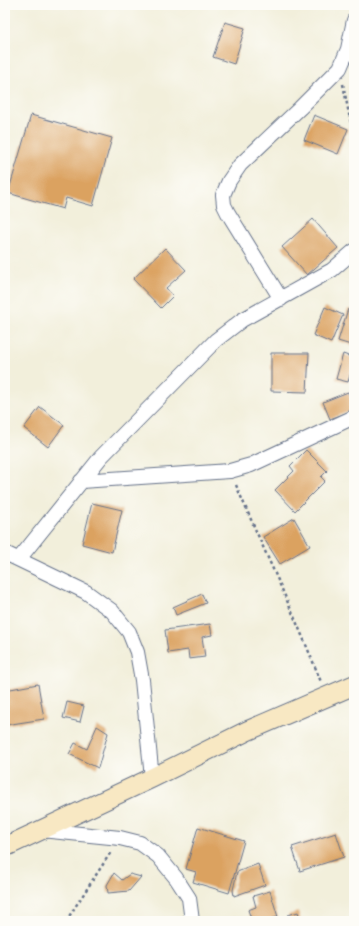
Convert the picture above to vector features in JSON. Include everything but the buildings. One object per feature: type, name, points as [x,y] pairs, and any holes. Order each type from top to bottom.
[{"type":"street","points":[[281,299],[228,213],[224,205],[223,195],[229,181],[240,165],[340,68],[348,49],[354,20]]},
{"type":"street","points":[[19,559],[101,457],[216,340],[242,320],[332,270],[354,252]]},
{"type":"street","points":[[81,480],[230,471],[251,465],[354,417]]},
{"type":"street","points":[[5,553],[86,592],[112,611],[129,632],[137,652],[142,680],[152,778]]},
{"type":"street","points":[[5,847],[152,778],[247,731],[354,685]]},
{"type":"street","points":[[41,830],[120,838],[140,843],[158,856],[176,878],[189,898],[192,921]]},
{"type":"path","points":[[340,68],[354,133]]},
{"type":"path","points":[[230,471],[265,554],[303,636],[327,697]]},
{"type":"path","points":[[66,921],[120,838]]}]
